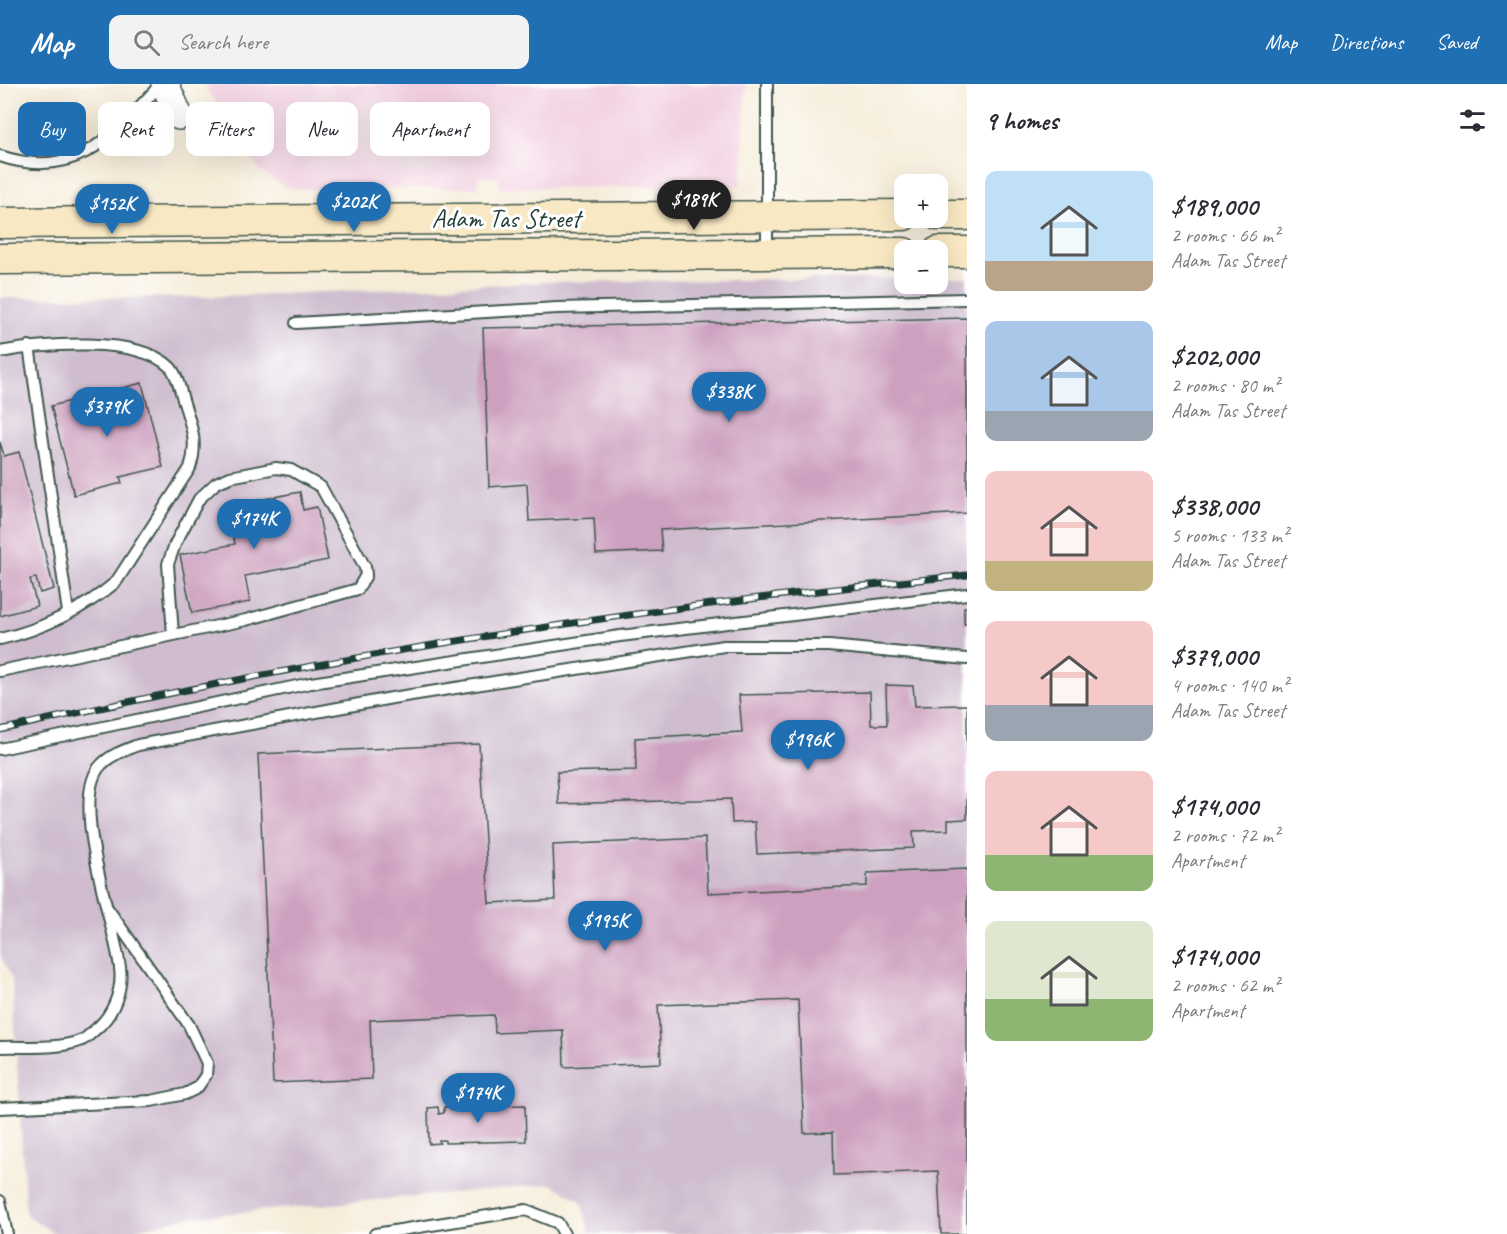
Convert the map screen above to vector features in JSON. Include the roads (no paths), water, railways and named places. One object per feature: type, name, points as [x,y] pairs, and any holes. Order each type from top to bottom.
[{"type":"main road","name":"Adam Tas Street","points":[[0,223],[894,215]]},
{"type":"main road","points":[[948,215],[967,215]]},
{"type":"main road","points":[[948,252],[967,252]]},
{"type":"main road","name":"Adam Tas Street","points":[[0,259],[894,253]]},
{"type":"street","points":[[163,84],[179,116]]},
{"type":"lane","points":[[0,156],[48,165],[76,158],[115,134],[163,84]]},
{"type":"lane","points":[[766,254],[767,84]]},
{"type":"lane","points":[[296,323],[557,308],[967,299]]},
{"type":"lane","points":[[0,352],[29,346],[112,345],[159,359],[172,369],[195,437],[195,454],[190,468],[116,582],[102,594],[40,628],[0,639]]},
{"type":"lane","points":[[29,346],[68,612]]},
{"type":"lane","points":[[0,671],[246,620],[358,589],[366,575],[365,567],[321,487],[291,470],[276,468],[230,477],[216,483],[199,499],[185,523],[168,564],[173,635]]},
{"type":"lane","points":[[0,749],[311,683],[632,634],[967,594]]},
{"type":"lane","points":[[0,1047],[57,1045],[82,1040],[105,1022],[117,998],[120,969],[105,903],[87,799],[100,765],[117,753],[138,745],[392,698],[724,646],[807,645],[967,659]]},
{"type":"lane","points":[[0,1108],[151,1101],[185,1094],[197,1088],[206,1075],[207,1063],[193,1032],[105,903]]},
{"type":"lane","points":[[0,1201],[7,1234]]},
{"type":"lane","points":[[375,1234],[526,1210],[558,1223],[564,1234]]},
{"type":"railway","points":[[0,730],[240,679],[481,637],[723,602],[967,575]]}]
